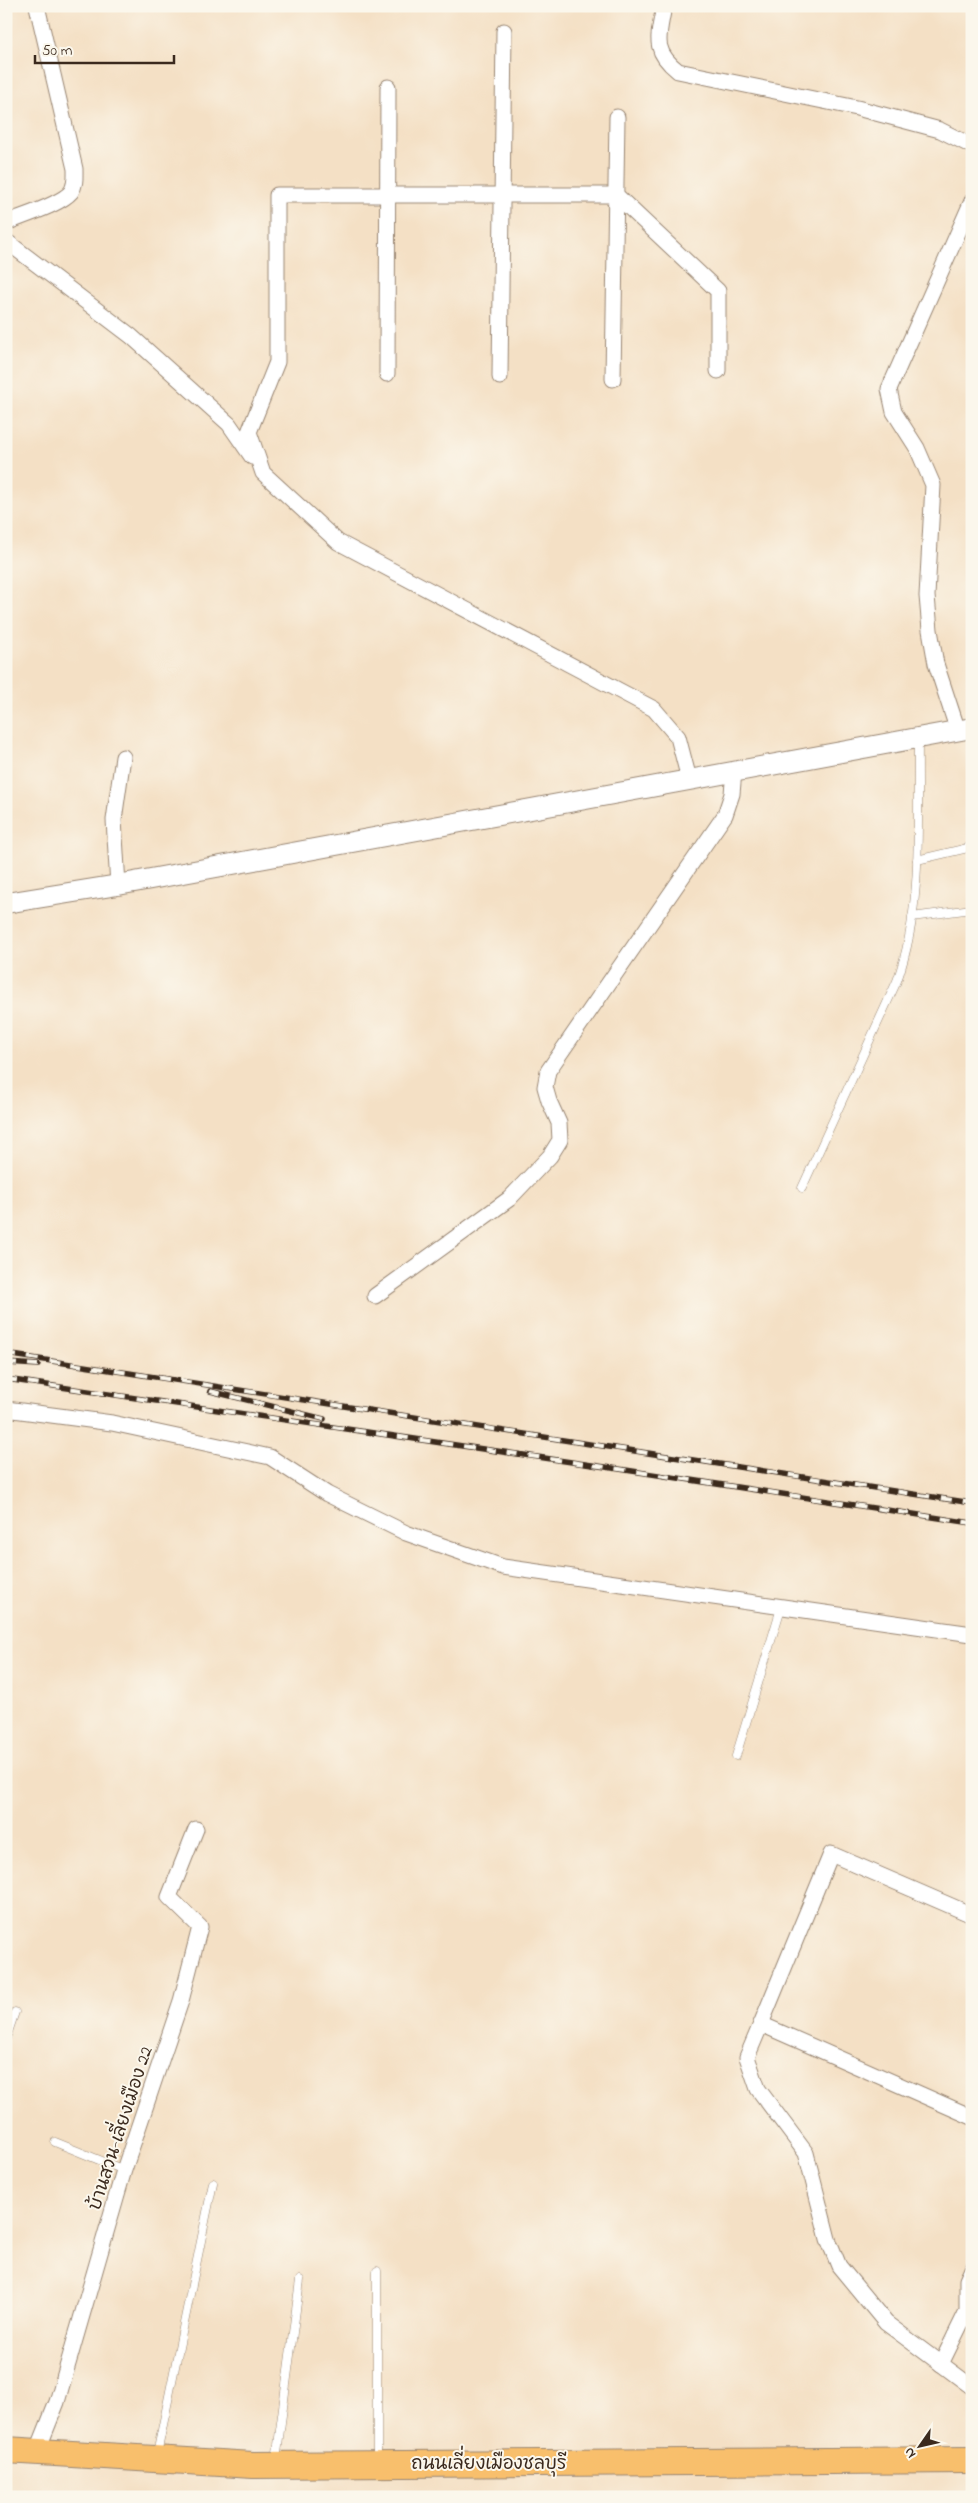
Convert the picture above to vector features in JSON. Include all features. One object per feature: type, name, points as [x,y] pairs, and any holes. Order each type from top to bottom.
[{"type":"highway","name":"ถนนเลี่ยงเมืองชลบุรี","points":[[6,2450],[275,2465],[972,2460]]},
{"type":"street","points":[[6,223],[62,199],[70,192],[76,182],[75,169],[37,6]]},
{"type":"street","points":[[664,6],[657,45],[665,61],[678,71],[857,108],[940,130],[972,146]]},
{"type":"street","points":[[500,377],[504,31]]},
{"type":"street","points":[[387,374],[388,87]]},
{"type":"street","points":[[613,379],[616,117]]},
{"type":"street","points":[[263,473],[249,432],[277,362],[277,195],[616,196],[718,291],[718,371]]},
{"type":"street","points":[[6,903],[118,885],[965,730],[936,664],[930,630],[927,596],[933,485],[917,448],[894,412],[889,390],[972,201]]},
{"type":"street","points":[[6,241],[131,336],[229,424],[263,473],[338,542],[654,709],[678,737],[689,779]]},
{"type":"street","points":[[118,885],[114,820],[122,757]]},
{"type":"street","points":[[375,1296],[509,1199],[550,1156],[560,1140],[559,1123],[549,1101],[545,1086],[548,1071],[725,815],[732,794],[734,771]]},
{"type":"street","points":[[6,1409],[112,1423],[270,1457],[327,1494],[406,1534],[503,1567],[972,1634]]},
{"type":"street","name":"บ้านสวน-เลี่ยงเมือง 22","points":[[37,2452],[56,2402],[124,2170],[181,2002],[200,1926],[169,1897],[196,1828]]},
{"type":"street","points":[[972,1915],[831,1854],[747,2057],[758,2089],[806,2153],[828,2239],[839,2266],[886,2323],[972,2387]]},
{"type":"street","points":[[761,2024],[972,2117]]},
{"type":"street","points":[[941,2364],[967,2311],[967,2280],[972,2269]]},
{"type":"lane","points":[[802,1188],[897,982],[905,959],[912,917],[917,860],[918,738]]},
{"type":"lane","points":[[917,860],[972,847]]},
{"type":"lane","points":[[912,917],[972,909]]},
{"type":"lane","points":[[736,1756],[782,1608]]},
{"type":"lane","points":[[6,2038],[15,2012]]},
{"type":"lane","points":[[55,2142],[124,2170]]},
{"type":"lane","points":[[156,2459],[213,2183]]},
{"type":"lane","points":[[376,2464],[377,2271]]},
{"type":"lane","points":[[275,2465],[300,2280]]},
{"type":"railway","points":[[6,1354],[972,1503]]},
{"type":"railway","points":[[6,1363],[38,1365]]},
{"type":"railway","points":[[6,1379],[972,1523]]},
{"type":"railway","points":[[210,1391],[324,1419]]}]
